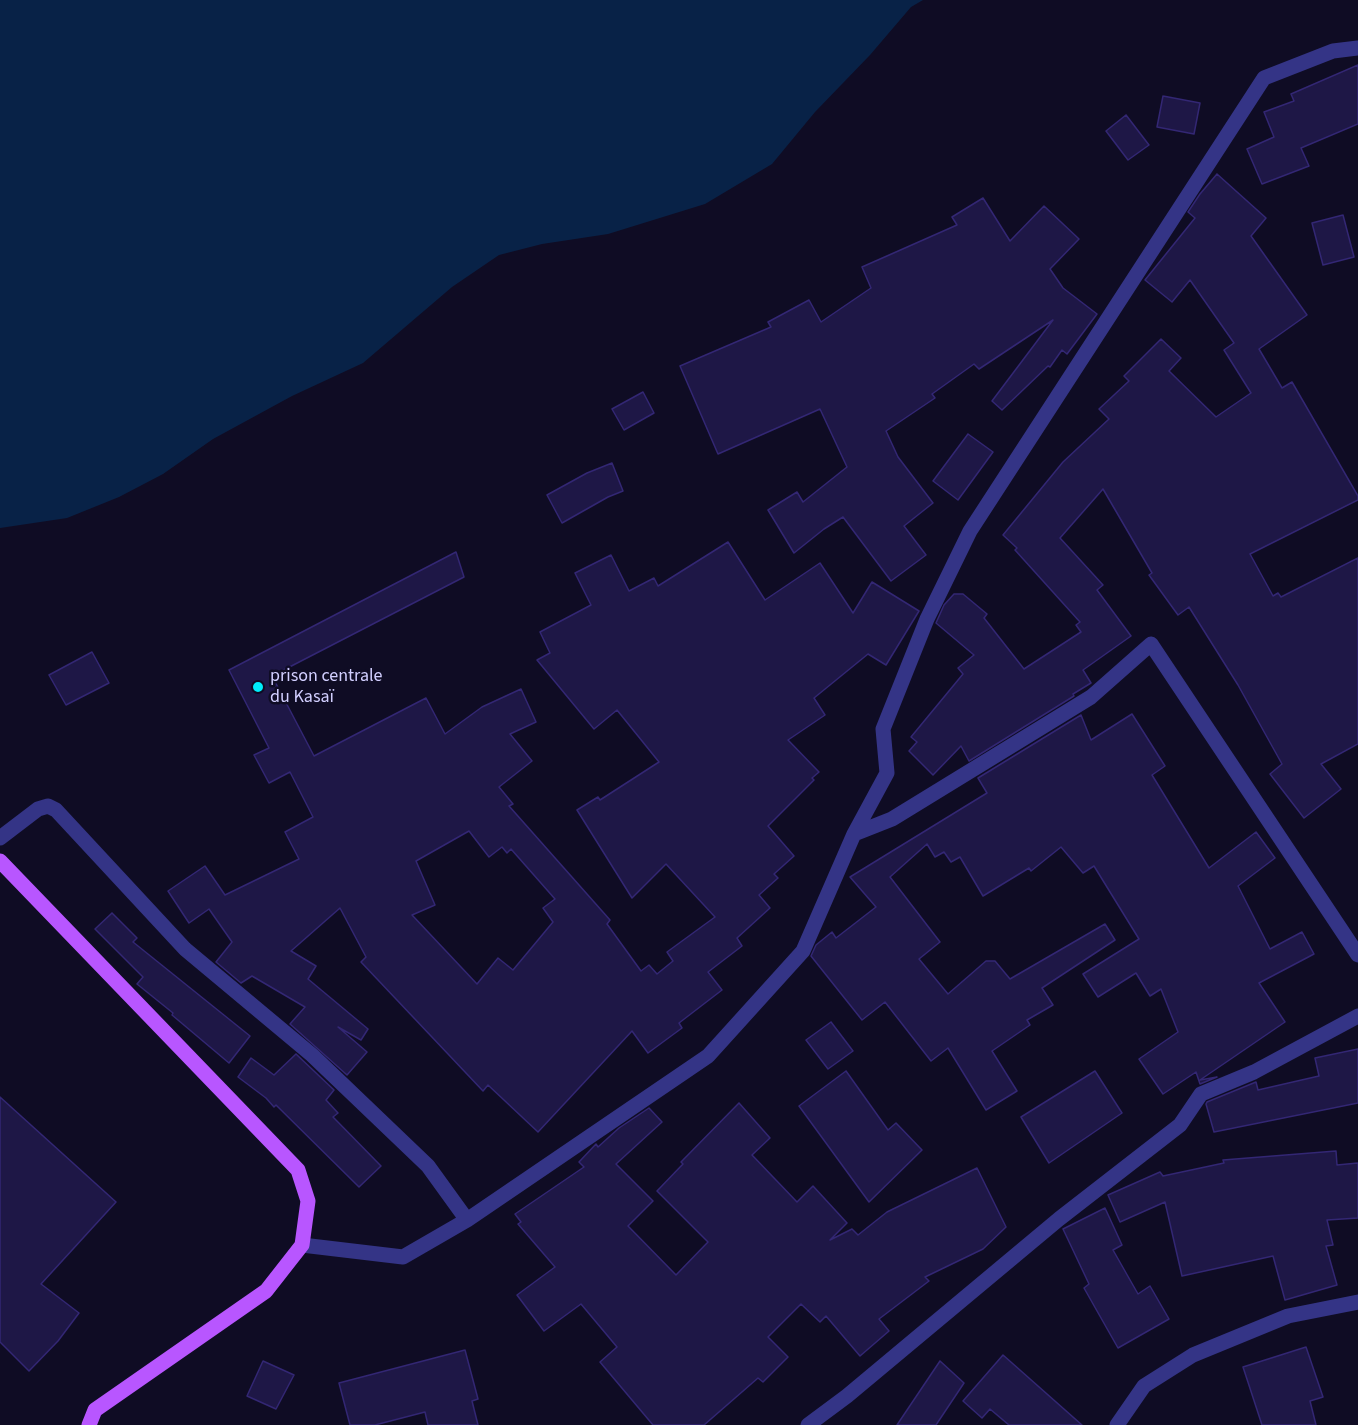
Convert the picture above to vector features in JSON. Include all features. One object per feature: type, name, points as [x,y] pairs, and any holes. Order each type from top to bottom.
[{"type":"main road","points":[[0,861],[298,1170],[308,1201],[302,1245],[266,1291],[95,1410],[89,1425]]},
{"type":"street","points":[[302,1245],[403,1257],[467,1220],[708,1056],[803,951],[854,834],[887,773],[883,729],[927,619],[976,521],[1264,78],[1333,51],[1358,48]]},
{"type":"street","points":[[854,834],[892,819],[1092,697],[1151,644],[1358,955]]},
{"type":"street","points":[[0,838],[38,809],[48,806],[56,810],[185,949],[312,1055],[428,1166],[467,1220]]},
{"type":"street","points":[[808,1425],[847,1396],[1059,1219],[1180,1125],[1201,1094],[1254,1072],[1358,1016]]},
{"type":"street","points":[[1117,1425],[1144,1386],[1193,1355],[1288,1316],[1358,1302]]},
{"type":"water","points":[[0,0],[923,0],[911,7],[870,55],[815,112],[772,164],[705,204],[608,234],[542,244],[499,255],[452,287],[363,363],[292,396],[213,439],[163,474],[119,497],[67,518],[0,528]]},
{"type":"building","points":[[1358,65],[1358,124],[1301,148],[1309,166],[1262,184],[1247,149],[1274,137],[1264,112],[1294,101],[1291,94]]},
{"type":"building","points":[[1163,96],[1200,103],[1194,134],[1157,127]]},
{"type":"building","points":[[1126,115],[1149,145],[1128,160],[1106,131]]},
{"type":"building","points":[[1217,174],[1266,218],[1251,236],[1307,315],[1259,349],[1282,388],[1292,382],[1358,496],[1358,500],[1250,554],[1273,596],[1278,593],[1281,597],[1358,558],[1358,744],[1321,764],[1341,789],[1304,818],[1270,774],[1282,764],[1238,685],[1189,607],[1178,615],[1149,575],[1152,573],[1103,489],[1060,538],[1103,585],[1097,590],[1131,636],[1083,670],[1091,683],[1073,694],[1074,696],[969,761],[961,746],[933,775],[909,751],[917,742],[911,737],[963,674],[958,668],[974,655],[936,623],[944,605],[954,594],[963,594],[987,614],[984,618],[1024,669],[1081,632],[1076,625],[1080,622],[1015,550],[1017,548],[1003,535],[1063,462],[1109,419],[1099,409],[1129,381],[1124,376],[1161,339],[1181,358],[1169,371],[1216,417],[1251,393],[1224,350],[1234,343],[1190,280],[1172,302],[1145,280],[1195,218],[1188,212]]},
{"type":"building","points":[[983,198],[1010,241],[1044,206],[1079,239],[1050,269],[1063,288],[1097,314],[1067,354],[1062,350],[1050,367],[1048,366],[1002,410],[992,401],[1053,320],[979,369],[974,364],[932,394],[935,398],[886,431],[898,457],[933,503],[904,526],[926,555],[891,581],[843,517],[794,553],[768,510],[797,492],[803,502],[847,467],[820,409],[718,454],[680,366],[771,327],[768,322],[809,300],[821,322],[871,288],[862,267],[957,225],[952,217]]},
{"type":"building","points":[[1343,215],[1354,257],[1323,265],[1312,223]]},
{"type":"building","points":[[643,392],[654,413],[624,430],[612,409]]},
{"type":"building","points":[[968,434],[993,452],[958,500],[933,481]]},
{"type":"building","points":[[612,463],[623,491],[562,523],[547,495],[587,473]]},
{"type":"building","points":[[728,542],[765,600],[820,563],[853,613],[872,582],[919,611],[886,665],[868,654],[814,698],[825,715],[788,740],[819,772],[812,778],[814,780],[768,826],[794,856],[774,874],[778,878],[759,895],[770,908],[737,938],[742,946],[708,972],[722,990],[679,1023],[682,1028],[648,1053],[632,1031],[538,1132],[488,1085],[483,1091],[361,962],[366,957],[340,908],[291,951],[316,966],[308,979],[368,1029],[361,1040],[338,1027],[367,1052],[347,1075],[290,1024],[305,1007],[252,976],[241,983],[216,962],[232,942],[209,909],[189,923],[168,891],[205,866],[225,895],[299,859],[285,832],[313,817],[290,772],[269,783],[254,755],[269,748],[229,670],[456,552],[464,577],[272,676],[314,756],[426,698],[445,734],[482,707],[521,689],[536,722],[510,734],[532,761],[499,787],[513,804],[509,806],[610,920],[607,924],[641,971],[649,965],[657,974],[673,961],[667,952],[715,917],[666,864],[632,898],[577,810],[598,797],[600,800],[659,762],[617,710],[594,729],[537,660],[550,653],[540,632],[591,605],[575,573],[611,555],[629,591],[654,578],[658,586]],"holes":[[[469,831],[489,857],[502,847],[507,853],[511,849],[555,899],[543,908],[553,922],[513,970],[498,958],[477,984],[412,915],[435,905],[416,861]]]},
{"type":"building","points":[[92,652],[109,683],[66,705],[49,675]]},
{"type":"building","points":[[1132,714],[1165,766],[1152,775],[1209,868],[1256,832],[1275,858],[1238,886],[1270,949],[1302,932],[1314,954],[1259,983],[1285,1022],[1200,1080],[1217,1077],[1200,1084],[1196,1072],[1163,1094],[1139,1059],[1178,1032],[1161,989],[1150,996],[1136,973],[1098,997],[1083,974],[1139,939],[1094,866],[1083,873],[1061,847],[1031,871],[1029,868],[983,896],[960,857],[951,862],[944,852],[935,857],[927,844],[890,877],[940,942],[919,959],[948,994],[986,961],[995,961],[1010,979],[1105,924],[1115,940],[1042,988],[1053,1005],[1027,1020],[1030,1025],[992,1051],[1017,1091],[986,1110],[948,1048],[931,1061],[885,1002],[862,1020],[811,956],[816,945],[832,932],[836,938],[876,907],[850,877],[987,793],[978,778],[1081,715],[1091,740]]},
{"type":"building","points":[[112,913],[137,938],[133,942],[250,1036],[229,1063],[137,984],[143,977],[95,929]]},
{"type":"building","points":[[831,1022],[853,1051],[828,1069],[806,1040]]},
{"type":"building","points":[[1358,1049],[1358,1103],[1214,1132],[1207,1102],[1256,1082],[1258,1090],[1319,1076],[1315,1058]]},
{"type":"building","points":[[296,1054],[334,1090],[326,1100],[338,1113],[333,1117],[381,1166],[359,1187],[276,1105],[274,1107],[238,1077],[251,1058],[274,1075]]},
{"type":"building","points":[[846,1071],[888,1130],[896,1123],[922,1150],[869,1202],[799,1106]]},
{"type":"building","points":[[1095,1071],[1122,1113],[1049,1163],[1021,1117]]},
{"type":"building","points":[[0,1097],[116,1202],[41,1284],[79,1313],[58,1341],[29,1371],[0,1342]]},
{"type":"building","points":[[739,1103],[770,1138],[752,1155],[797,1202],[813,1186],[847,1223],[830,1240],[852,1229],[858,1235],[887,1212],[977,1168],[1006,1227],[983,1249],[925,1277],[929,1281],[879,1319],[889,1331],[860,1356],[826,1316],[820,1322],[801,1304],[768,1337],[788,1357],[763,1382],[758,1378],[704,1425],[653,1425],[600,1362],[617,1347],[581,1304],[544,1331],[517,1295],[555,1267],[518,1224],[521,1222],[515,1214],[584,1167],[579,1162],[596,1144],[598,1147],[619,1128],[649,1108],[662,1122],[616,1164],[653,1201],[628,1226],[676,1275],[708,1242],[657,1191],[683,1164],[681,1162]]},
{"type":"building","points":[[1336,1151],[1337,1165],[1358,1163],[1358,1218],[1327,1220],[1333,1245],[1326,1246],[1337,1285],[1285,1300],[1273,1256],[1182,1276],[1165,1202],[1120,1222],[1108,1195],[1160,1172],[1163,1176],[1224,1163],[1223,1160]]},
{"type":"building","points":[[1105,1208],[1122,1245],[1113,1250],[1138,1294],[1150,1286],[1169,1319],[1118,1348],[1084,1288],[1089,1284],[1063,1229]]},
{"type":"building","points":[[1306,1347],[1323,1397],[1310,1401],[1316,1425],[1262,1425],[1243,1367]]},
{"type":"building","points":[[465,1350],[478,1399],[472,1401],[478,1425],[428,1425],[425,1412],[375,1425],[350,1425],[339,1383]]},
{"type":"building","points":[[1003,1355],[1082,1425],[1009,1425],[990,1409],[982,1418],[963,1401]]},
{"type":"building","points":[[263,1361],[294,1375],[276,1409],[247,1396]]},
{"type":"building","points":[[940,1361],[964,1383],[936,1425],[897,1425]]},
{"type":"place","name":"prison centrale du Kasaï","points":[[258,687]]}]
